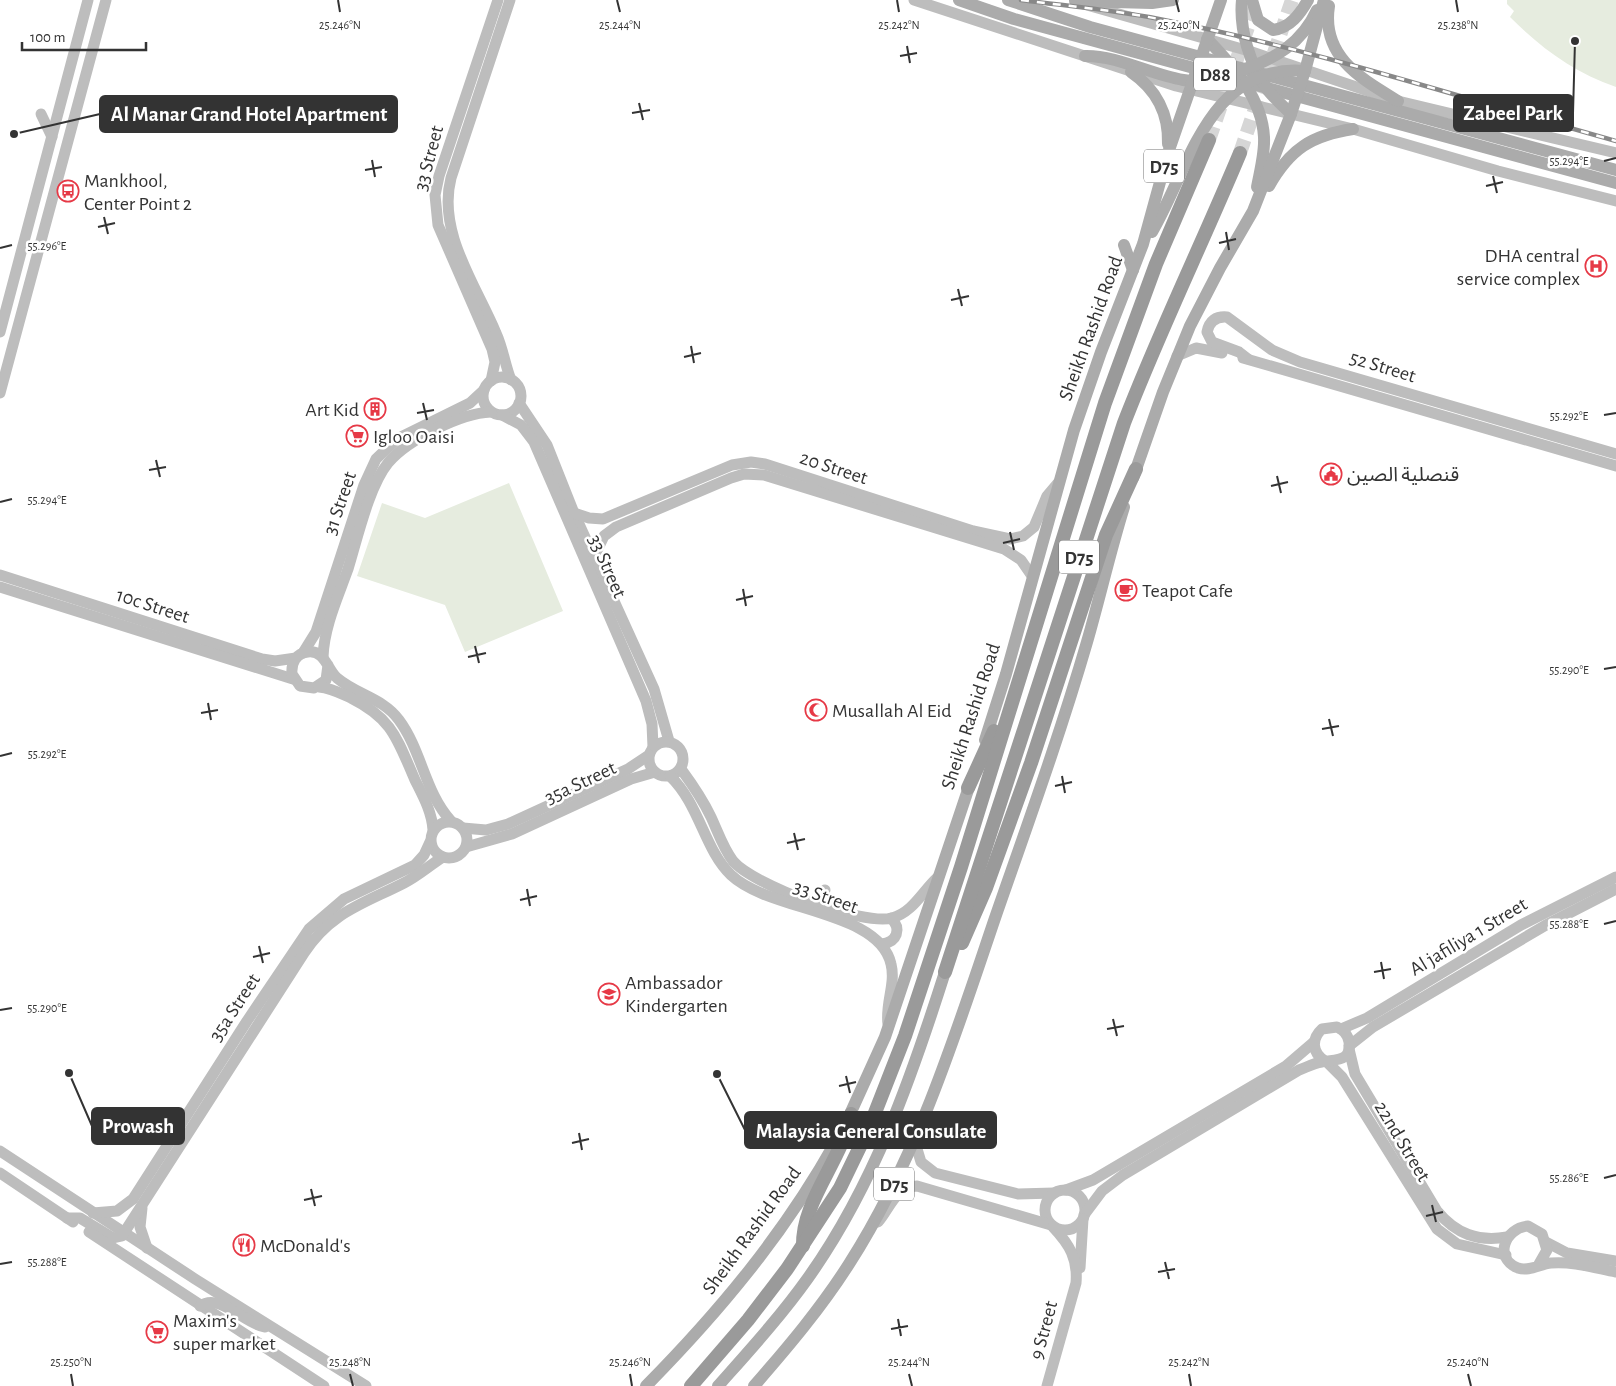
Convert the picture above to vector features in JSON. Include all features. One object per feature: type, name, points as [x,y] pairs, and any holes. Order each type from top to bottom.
[{"type":"highway","name":"Sheikh Rashid Road","points":[[691,1386],[768,1295],[803,1246],[840,1188],[859,1152],[884,1090],[928,965],[1091,447],[1142,298],[1209,140]]},
{"type":"highway","name":"D75","points":[[945,972],[1118,440],[1155,345],[1190,272],[1240,153]]},
{"type":"highway","points":[[945,972],[964,939],[986,888],[1050,709],[1104,543],[1136,470]]},
{"type":"highway","points":[[968,788],[1003,708],[1018,681]]},
{"type":"highway","points":[[803,1246],[805,1222],[838,1156],[848,1130],[851,1114]]},
{"type":"main road","name":"D88","points":[[959,0],[1014,18],[1616,184]]},
{"type":"main road","points":[[1073,0],[1152,3],[1173,0]]},
{"type":"main road","name":"Sheikh Rashid Road","points":[[646,1386],[729,1297],[774,1241],[822,1166],[851,1114],[889,1026],[1003,683],[1058,483],[1093,375],[1143,244],[1168,153],[1221,0]]},
{"type":"main road","points":[[1242,0],[1242,26],[1249,51],[1274,98],[1291,114]]},
{"type":"main road","points":[[1252,0],[1258,20],[1273,30],[1288,25],[1298,17],[1308,0]]},
{"type":"main road","points":[[1143,244],[1154,229],[1199,136],[1218,109],[1271,59],[1283,52],[1303,33],[1323,0]]},
{"type":"main road","name":"D75","points":[[754,1386],[817,1311],[870,1228],[914,1139],[969,992],[1060,726],[1136,470],[1177,356],[1220,268],[1253,211],[1291,114],[1305,71],[1323,0]]},
{"type":"main road","points":[[1330,0],[1329,26],[1342,60],[1359,77],[1398,101]]},
{"type":"main road","name":"D88","points":[[1013,2],[1090,27],[1616,170]]},
{"type":"main road","points":[[1207,39],[1245,84],[1256,107],[1263,129],[1264,146],[1253,211]]},
{"type":"main road","points":[[1085,56],[1111,58],[1191,85],[1236,72],[1305,71]]},
{"type":"main road","points":[[1131,72],[1149,87],[1163,110],[1168,131],[1168,153]]},
{"type":"main road","points":[[1253,211],[1261,202],[1279,170],[1302,146],[1323,135],[1353,129]]},
{"type":"main road","points":[[1124,244],[1134,270]]},
{"type":"main road","points":[[718,1386],[794,1298],[822,1258],[859,1196],[905,1092],[945,972]]},
{"type":"main road","points":[[657,1386],[670,1361]]},
{"type":"street","points":[[0,332],[88,0]]},
{"type":"street","points":[[0,393],[106,0]]},
{"type":"street","name":"33 Street","points":[[488,386],[494,368],[492,349],[442,235],[436,216],[435,195],[439,176],[498,0]]},
{"type":"street","name":"33 Street","points":[[510,0],[451,178],[447,206],[453,235],[501,343],[511,380]]},
{"type":"street","points":[[1073,0],[1249,51],[1398,101],[1616,153]]},
{"type":"street","points":[[912,4],[927,4],[1131,72],[1191,85],[1228,100],[1353,129],[1498,171],[1616,201]]},
{"type":"street","points":[[40,114],[52,137]]},
{"type":"street","name":"52 Street","points":[[1248,359],[1239,352],[1212,342],[1207,332],[1211,322],[1221,316],[1227,317],[1272,350],[1300,362],[1616,454]]},
{"type":"street","name":"52 Street","points":[[1177,356],[1196,348],[1248,359],[1616,466]]},
{"type":"street","points":[[499,378],[511,380],[519,390],[519,403],[511,413],[497,413],[485,404],[488,386],[499,378]]},
{"type":"street","name":"31 Street","points":[[300,655],[316,632],[364,485],[376,459],[397,438],[464,406],[488,386]]},
{"type":"street","name":"33 Street","points":[[519,403],[544,438],[574,513],[654,689],[669,741]]},
{"type":"street","name":"33 Street","points":[[497,413],[521,425],[534,442],[646,701],[652,724],[651,751]]},
{"type":"street","name":"31 Street","points":[[325,661],[326,634],[375,486],[386,465],[394,456],[413,442],[466,416],[497,413]]},
{"type":"street","name":"20 Street","points":[[574,513],[589,518],[603,518],[732,465],[752,462],[766,464],[973,530],[1010,539],[1024,536],[1034,527],[1047,496],[1058,483]]},
{"type":"street","name":"20 Street","points":[[594,557],[604,536],[616,527],[731,478],[744,474],[758,474],[1009,550],[1021,560],[1032,576]]},
{"type":"street","name":"10c Street","points":[[0,575],[262,659],[275,661],[300,655]]},
{"type":"street","name":"10c Street","points":[[0,587],[293,679]]},
{"type":"street","points":[[314,652],[325,661],[338,679],[378,700],[396,715],[405,729],[439,805],[452,821],[463,828],[467,837],[466,847],[456,857],[443,857],[436,853],[430,842],[433,830],[430,812],[396,736],[387,723],[366,706],[334,690],[319,687],[304,688],[293,679],[291,668],[300,655],[314,652]]},
{"type":"street","points":[[319,687],[326,680],[325,661]]},
{"type":"street","points":[[669,741],[677,745],[682,752],[684,760],[681,769],[670,776],[655,772],[650,766],[651,751],[660,742],[669,741]]},
{"type":"street","name":"35a Street","points":[[463,828],[486,830],[508,824],[628,769],[651,751]]},
{"type":"street","name":"33 Street","points":[[681,769],[697,792],[726,851],[735,864],[760,882],[812,902],[869,918],[891,918]]},
{"type":"street","name":"35a Street","points":[[466,847],[507,836],[631,779],[655,772]]},
{"type":"street","name":"33 Street","points":[[670,776],[690,800],[721,864],[739,881],[791,904],[862,928],[882,944],[889,956],[892,970],[887,1008],[889,1026]]},
{"type":"street","points":[[433,830],[441,823],[452,821]]},
{"type":"street","name":"35a Street","points":[[92,1213],[117,1211],[133,1199],[247,1021],[302,938],[317,920],[344,899],[414,865],[424,855],[430,842]]},
{"type":"street","name":"35a Street","points":[[124,1233],[304,953],[319,934],[348,909],[406,882],[443,857]]},
{"type":"street","name":"Al jafiliya 1 Street","points":[[1341,1029],[1367,1018],[1521,925],[1616,877]]},
{"type":"street","points":[[882,944],[889,943],[896,935],[897,927],[891,918],[910,908],[937,878]]},
{"type":"street","name":"Al jafiliya 1 Street","points":[[1349,1048],[1373,1027],[1546,925],[1616,889]]},
{"type":"street","points":[[812,902],[825,890]]},
{"type":"street","points":[[870,1228],[882,1218],[899,1192],[907,1187],[916,1186],[1061,1230],[1070,1230],[1083,1217],[1102,1192],[1123,1175],[1292,1075],[1326,1061],[1341,1060],[1349,1048],[1348,1036],[1341,1029],[1332,1026],[1322,1029],[1314,1042],[1286,1066],[1093,1180],[1054,1193],[1018,1194],[934,1173],[922,1162],[914,1139]]},
{"type":"street","points":[[1314,1042],[1316,1054],[1326,1061]]},
{"type":"street","name":"22nd Street","points":[[1349,1048],[1355,1074],[1437,1211],[1447,1223],[1459,1232],[1473,1237],[1488,1239],[1507,1237]]},
{"type":"street","name":"22nd Street","points":[[1326,1061],[1342,1077],[1436,1229],[1457,1244],[1506,1255]]},
{"type":"street","points":[[0,1151],[92,1213],[366,1386]]},
{"type":"street","points":[[0,1173],[324,1386]]},
{"type":"street","points":[[1066,1190],[1081,1198],[1084,1206],[1083,1217]]},
{"type":"street","points":[[1052,1226],[1046,1217],[1045,1208],[1047,1200],[1054,1193]]},
{"type":"street","points":[[143,1206],[140,1227],[147,1248]]},
{"type":"street","name":"9 Street","points":[[1048,1386],[1080,1272],[1083,1217]]},
{"type":"street","points":[[67,1218],[80,1218],[113,1238],[120,1237],[124,1233]]},
{"type":"street","name":"9 Street","points":[[1052,1226],[1073,1253],[1076,1265],[1076,1283]]},
{"type":"street","points":[[1528,1226],[1542,1234],[1546,1242],[1545,1258],[1533,1268],[1518,1268],[1512,1264],[1506,1255],[1504,1246],[1507,1237],[1512,1231],[1528,1226]]},
{"type":"street","points":[[1546,1242],[1567,1253],[1616,1261]]},
{"type":"street","points":[[1539,1264],[1566,1263],[1616,1272]]},
{"type":"street","points":[[200,1306],[209,1302],[216,1302],[254,1325],[274,1328]]},
{"type":"shaded area","points":[[1507,0],[1616,0],[1616,87],[1572,67],[1534,39],[1510,17],[1514,11],[1507,4]]},
{"type":"shaded area","points":[[509,483],[563,611],[465,652],[445,605],[357,576],[382,503],[425,518]]},
{"type":"tunnel","points":[[1240,153],[1292,0]]},
{"type":"tunnel","points":[[1209,140],[1257,1]]},
{"type":"railway","points":[[1021,0],[1125,13],[1217,31],[1332,60],[1616,141]]},
{"type":"place","name":"Zabeel Park","points":[[1575,41]]},
{"type":"place","name":"Al Manar Grand Hotel Apartment","points":[[14,134]]},
{"type":"place","name":"Mankhool, Center Point 2","points":[[68,191]]},
{"type":"place","name":"DHA central service complex","points":[[1596,266]]},
{"type":"place","name":"Art Kid","points":[[375,409]]},
{"type":"place","name":"Igloo Oaisi","points":[[357,436]]},
{"type":"place","name":"قنصلية الصين","points":[[1331,474]]},
{"type":"place","name":"Teapot Cafe","points":[[1126,590]]},
{"type":"place","name":"Musallah Al Eid","points":[[816,710]]},
{"type":"place","name":"Ambassador Kindergarten","points":[[609,994]]},
{"type":"place","name":"Prowash","points":[[69,1073]]},
{"type":"place","name":"Malaysia General Consulate","points":[[717,1074]]},
{"type":"place","name":"McDonald's","points":[[244,1245]]},
{"type":"place","name":"Maxim's super market","points":[[157,1332]]}]
